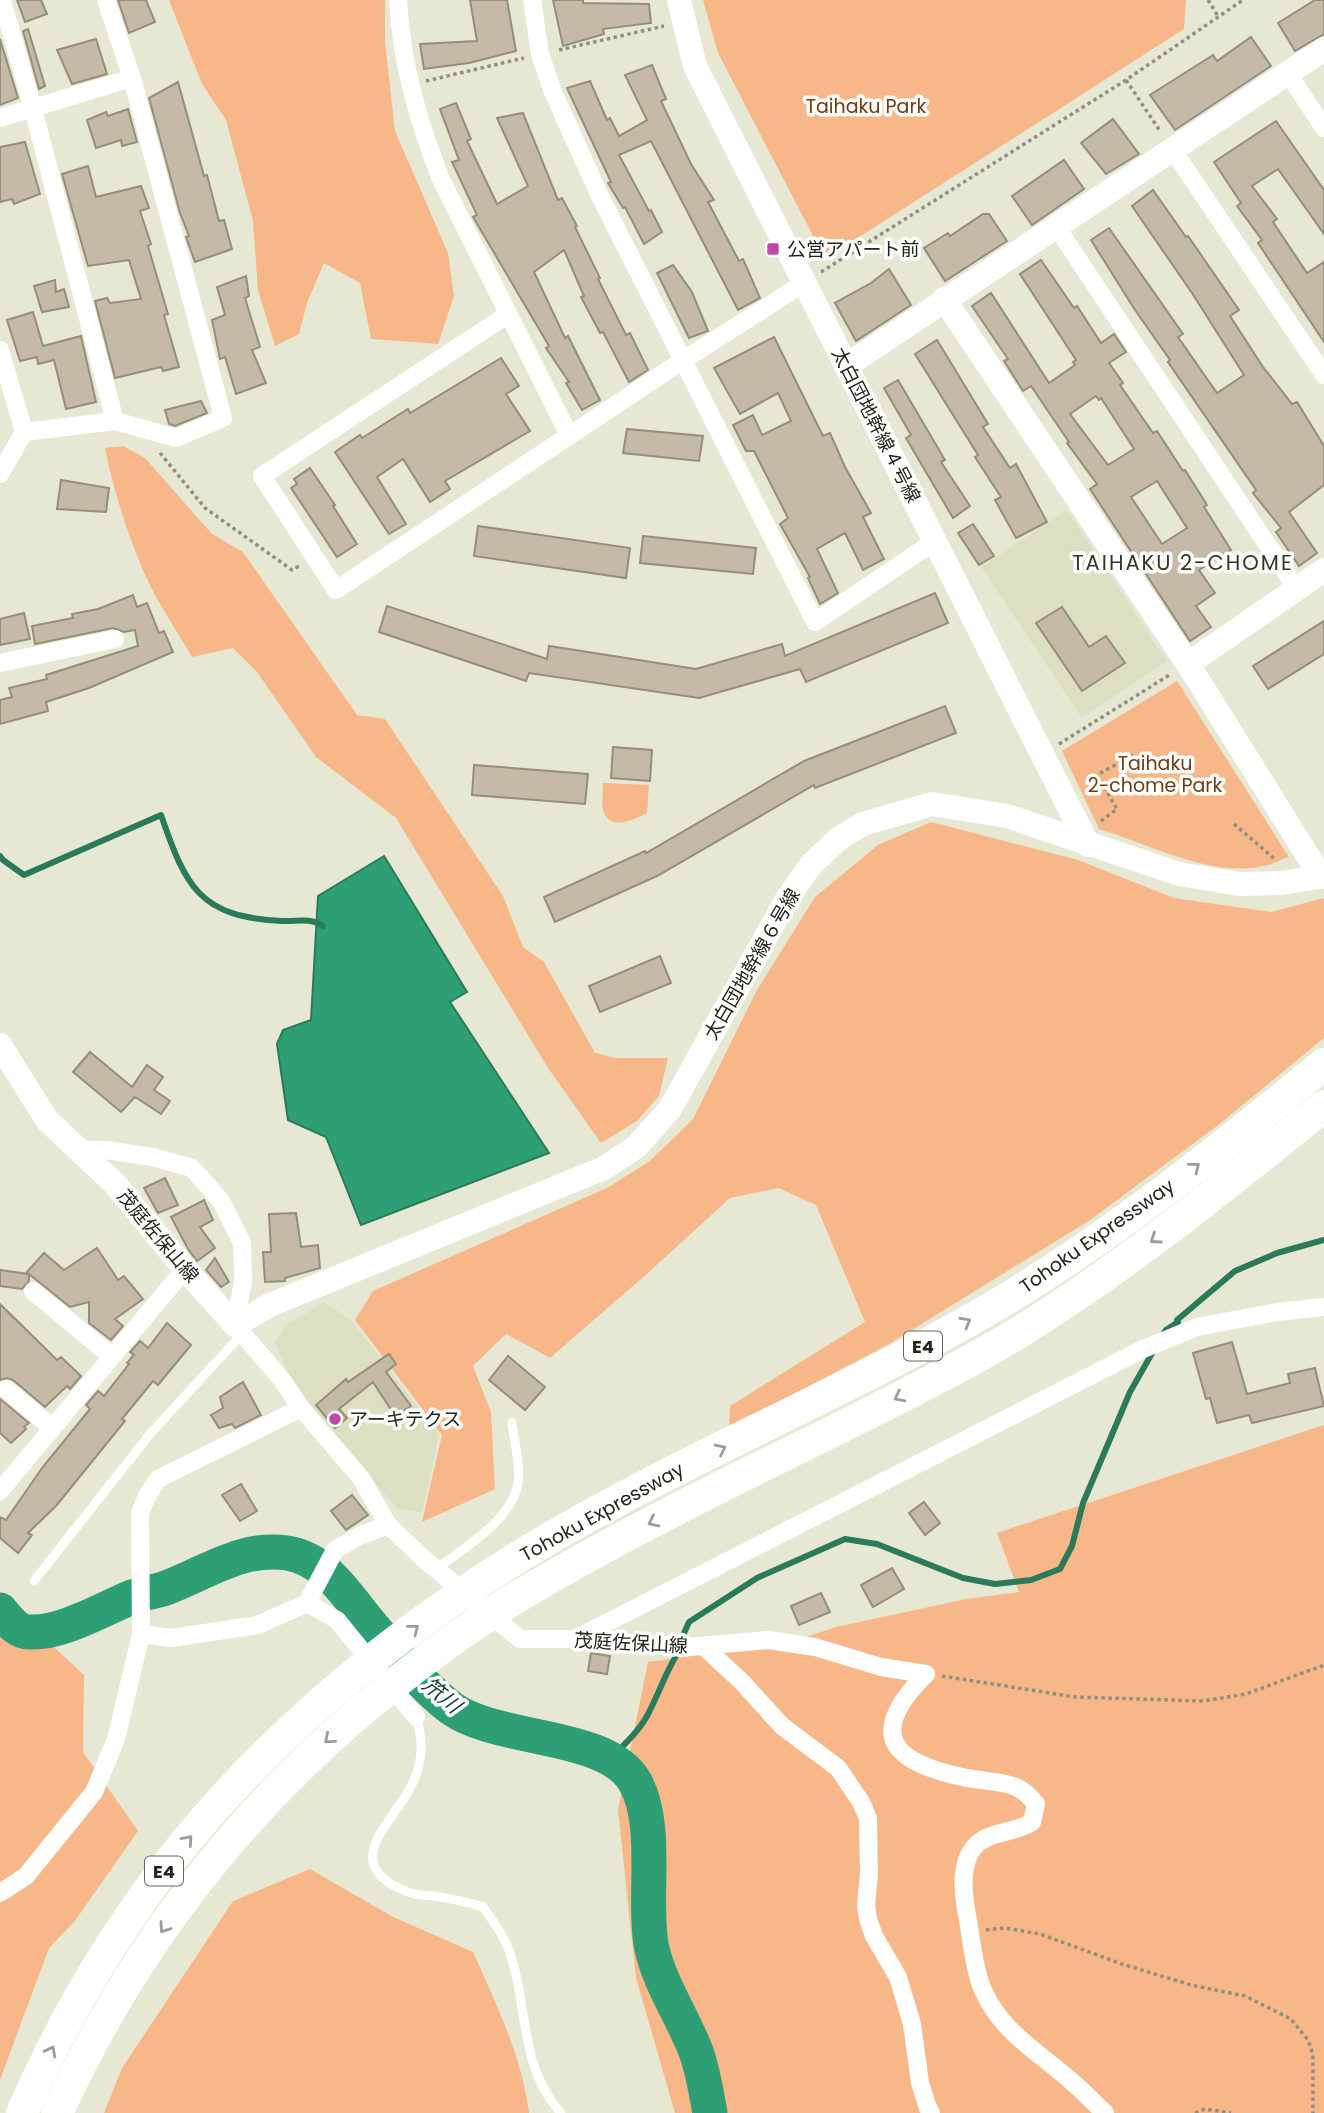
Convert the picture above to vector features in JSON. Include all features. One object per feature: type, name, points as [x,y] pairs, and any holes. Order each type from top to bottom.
[{"type":"highway","name":"Tohoku Expressway","points":[[22,2113],[47,2057],[86,1986],[134,1910],[183,1845],[238,1783],[296,1725],[360,1671],[426,1619],[489,1575],[548,1539],[854,1382],[996,1305],[1138,1211],[1324,1064]]},
{"type":"highway","name":"Tohoku Expressway","points":[[57,2113],[77,2069],[116,2000],[209,1865],[264,1803],[323,1744],[381,1694],[444,1646],[509,1602],[648,1525],[937,1378],[1017,1334],[1165,1233],[1324,1106]]},
{"type":"street","points":[[2,0],[115,421]]},
{"type":"street","points":[[24,432],[115,421],[176,438],[223,418],[132,78],[106,0]]},
{"type":"street","points":[[398,0],[410,85],[423,132],[440,177],[569,435]]},
{"type":"street","points":[[532,0],[540,54],[553,92],[599,194],[815,622],[935,541]]},
{"type":"street","name":"太白団地幹線４号線","points":[[678,0],[695,66],[1042,754],[1093,834]]},
{"type":"street","points":[[846,366],[1324,49]]},
{"type":"street","points":[[1287,72],[1324,128]]},
{"type":"street","points":[[0,118],[132,78]]},
{"type":"street","points":[[1173,150],[1324,376]]},
{"type":"street","points":[[1056,226],[1296,588]]},
{"type":"street","points":[[507,315],[262,476],[336,590],[804,283]]},
{"type":"street","points":[[944,299],[1188,664],[1323,876]]},
{"type":"street","points":[[0,351],[24,432],[0,474]]},
{"type":"street","points":[[1188,664],[1324,570]]},
{"type":"street","points":[[0,663],[115,639]]},
{"type":"street","name":"太白団地幹線６号線","points":[[239,1329],[270,1305],[604,1168],[636,1147],[670,1109],[788,899],[810,866],[838,839],[863,824],[932,804],[1093,834],[1179,874],[1240,884],[1281,883],[1323,876]]},
{"type":"street","name":"茂庭佐保山線","points":[[0,1045],[47,1120],[114,1183],[283,1381],[301,1408],[361,1478],[388,1525],[436,1569],[520,1639],[574,1639],[695,1646],[741,1681],[782,1726],[838,1768],[861,1802],[868,1818],[867,1919],[898,1977],[912,2024],[920,2083],[931,2113]]},
{"type":"street","points":[[78,1150],[106,1150],[153,1157],[192,1168],[221,1200],[242,1243],[243,1281],[239,1329]]},
{"type":"street","points":[[0,1491],[185,1269]]},
{"type":"street","points":[[33,1291],[111,1356]]},
{"type":"street","points":[[574,1639],[1168,1338],[1197,1327],[1277,1312],[1324,1307]]},
{"type":"street","points":[[6,1389],[51,1427]]},
{"type":"street","points":[[0,1893],[26,1876],[94,1792],[116,1739],[141,1624],[140,1513],[147,1496],[158,1479],[301,1408]]},
{"type":"street","points":[[141,1624],[171,1638],[258,1626],[308,1602],[335,1550],[359,1536],[388,1525]]},
{"type":"street","points":[[308,1602],[337,1620],[416,1717]]},
{"type":"street","points":[[695,1646],[768,1640],[815,1647],[881,1667],[926,1674]]},
{"type":"street","points":[[926,1674],[902,1702],[894,1718],[891,1731],[895,1744],[904,1756],[941,1772],[1013,1786],[1029,1794],[1035,1804],[1031,1822],[1025,1827],[979,1842],[967,1864],[963,1893],[972,1955],[981,1986],[1000,2020],[1014,2035],[1070,2080],[1105,2113]]},
{"type":"lane","points":[[33,1581],[150,1434],[239,1329]]},
{"type":"lane","points":[[436,1569],[485,1533],[513,1501],[519,1482],[512,1423]]},
{"type":"lane","points":[[416,1717],[422,1735],[419,1763],[408,1791],[381,1829],[372,1854],[378,1873],[389,1883],[410,1894],[482,1906],[508,1947],[528,2045],[539,2080],[561,2113]]},
{"type":"path","points":[[1208,0],[1218,16]]},
{"type":"path","points":[[804,283],[1126,80],[1243,0]]},
{"type":"path","points":[[1126,80],[1173,150]]},
{"type":"path","points":[[160,433],[160,454],[205,508],[292,570]]},
{"type":"path","points":[[1042,754],[1188,664]]},
{"type":"path","points":[[1093,834],[1117,809],[1097,775],[1133,755]]},
{"type":"path","points":[[1234,824],[1283,866]]},
{"type":"path","points":[[926,1674],[974,1679],[1075,1697],[1203,1701],[1246,1694],[1324,1665]]},
{"type":"path","points":[[970,1932],[1005,1928],[1040,1934],[1191,1985],[1245,1996],[1291,2019],[1308,2040],[1314,2055],[1312,2113]]},
{"type":"path","points":[[1195,2113],[1205,2109],[1231,2113]]},
{"type":"shaded area","points":[[1067,510],[1167,661],[1082,718],[981,567]]},
{"type":"shaded area","points":[[384,856],[467,992],[450,1002],[549,1153],[361,1225],[326,1137],[288,1120],[277,1044],[283,1030],[311,1020],[318,896]]},
{"type":"shaded area","points":[[324,1302],[351,1320],[439,1434],[422,1513],[398,1509],[339,1442],[288,1375],[275,1342],[286,1325]]},
{"type":"green space","points":[[169,0],[385,0],[385,42],[395,131],[448,253],[454,296],[438,344],[371,339],[360,283],[324,263],[307,303],[299,334],[275,346],[258,290],[253,221],[226,120],[202,84]]},
{"type":"green space","name":"Taihaku Park","points":[[703,0],[1186,0],[1184,29],[825,259],[718,53]]},
{"type":"green space","points":[[123,446],[145,458],[212,534],[243,552],[357,715],[385,719],[503,896],[523,947],[544,962],[595,1053],[616,1058],[668,1058],[659,1096],[637,1121],[601,1143],[548,1068],[396,818],[316,757],[257,672],[233,648],[192,657],[146,577],[122,514],[105,448]]},
{"type":"green space","name":"Taihaku 2-chome Park","points":[[1177,681],[1289,857],[1268,865],[1226,868],[1182,858],[1099,829],[1062,751]]},
{"type":"green space","points":[[603,783],[649,785],[647,813],[624,822],[608,818],[603,807]]},
{"type":"green space","points":[[931,822],[1078,860],[1174,898],[1271,912],[1324,898],[1324,1038],[1217,1126],[1090,1220],[889,1344],[729,1428],[730,1406],[865,1322],[816,1205],[779,1188],[730,1198],[550,1358],[506,1334],[473,1366],[491,1412],[495,1489],[422,1522],[442,1435],[355,1320],[373,1291],[607,1188],[650,1161],[693,1119],[757,990],[815,897],[878,845]]},
{"type":"green space","points":[[1324,1425],[1324,2113],[675,2113],[636,1978],[618,1810],[648,1662],[788,1643],[836,1627],[966,1599],[1019,1592],[997,1533]]},
{"type":"green space","points":[[0,1597],[84,1675],[83,1752],[138,1831],[74,1922],[49,1948],[0,2080]]},
{"type":"green space","points":[[310,1869],[393,1917],[473,1952],[521,2071],[529,2113],[104,2113],[122,2068],[233,1901]]},
{"type":"building","points":[[17,0],[41,0],[47,14],[25,22]]},
{"type":"building","points":[[118,0],[146,0],[155,22],[129,33]]},
{"type":"building","points":[[470,0],[507,0],[516,51],[469,63],[424,69],[420,44],[477,41]]},
{"type":"building","points":[[553,0],[649,4],[651,23],[603,29],[604,34],[563,46]]},
{"type":"building","points":[[1315,0],[1324,0],[1324,34],[1295,51],[1278,23]]},
{"type":"building","points":[[28,29],[45,86],[39,89],[23,31]]},
{"type":"building","points":[[1251,37],[1271,66],[1175,130],[1150,95],[1213,55],[1217,61]]},
{"type":"building","points":[[0,39],[18,98],[0,105]]},
{"type":"building","points":[[96,39],[107,74],[72,84],[57,50]]},
{"type":"building","points":[[652,65],[666,99],[661,101],[691,164],[714,200],[708,202],[739,261],[743,259],[760,298],[738,310],[651,141],[619,155],[662,232],[644,244],[625,207],[623,208],[608,183],[611,182],[567,88],[590,81],[607,120],[610,118],[619,136],[647,120],[625,75]]},
{"type":"building","points":[[178,82],[204,176],[207,175],[219,221],[224,220],[232,249],[195,262],[149,98]]},
{"type":"building","points":[[456,103],[471,139],[467,141],[497,204],[528,186],[497,118],[523,113],[558,200],[562,198],[577,226],[575,227],[600,278],[598,279],[626,335],[630,333],[648,370],[629,382],[581,297],[584,296],[564,250],[534,272],[565,338],[568,336],[600,400],[582,410],[566,383],[569,382],[546,348],[549,346],[473,217],[477,215],[452,162],[459,160],[440,109]]},
{"type":"building","points":[[128,109],[137,142],[122,146],[121,140],[96,148],[87,120],[106,112],[108,116]]},
{"type":"building","points":[[1113,119],[1139,154],[1106,174],[1081,143]]},
{"type":"building","points":[[1276,121],[1324,190],[1324,234],[1278,169],[1252,186],[1277,219],[1273,222],[1307,273],[1324,262],[1324,342],[1258,243],[1262,240],[1237,206],[1241,203],[1214,162]]},
{"type":"building","points":[[25,142],[40,194],[14,204],[12,199],[0,202],[0,147]]},
{"type":"building","points":[[1064,160],[1084,189],[1032,225],[1012,196]]},
{"type":"building","points":[[88,166],[96,197],[141,186],[149,208],[140,211],[151,244],[148,246],[168,314],[164,315],[179,367],[163,371],[161,367],[115,378],[95,301],[107,298],[110,303],[141,299],[129,260],[88,266],[62,174]]},
{"type":"building","points":[[1153,190],[1239,310],[1230,316],[1263,367],[1292,404],[1297,402],[1324,446],[1324,485],[1289,512],[1317,553],[1299,566],[1276,532],[1281,528],[1253,493],[1256,490],[1168,362],[1170,360],[1091,240],[1109,228],[1183,334],[1178,337],[1217,393],[1244,375],[1132,206]]},
{"type":"building","points":[[983,214],[989,214],[1007,241],[945,281],[924,248],[948,233],[950,236]]},
{"type":"building","points":[[1041,260],[1074,308],[1077,306],[1101,343],[1114,334],[1126,352],[1109,363],[1123,383],[1120,385],[1153,433],[1157,431],[1183,471],[1185,470],[1231,550],[1199,570],[1215,593],[1196,606],[1211,627],[1190,641],[1090,489],[1097,484],[1031,386],[1023,391],[1004,361],[1008,359],[972,306],[991,293],[1049,383],[1075,365],[1073,362],[1076,360],[1020,274]],"holes":[[[1096,396],[1099,400],[1101,398],[1134,449],[1108,465],[1070,414]],[[1157,481],[1187,528],[1162,544],[1131,497]]]},
{"type":"building","points":[[673,265],[692,292],[708,331],[689,338],[657,273]]},
{"type":"building","points":[[889,269],[911,305],[856,341],[835,303],[871,283]]},
{"type":"building","points":[[246,276],[249,296],[245,298],[260,347],[252,350],[266,383],[236,394],[225,357],[220,359],[212,320],[225,315],[217,287]]},
{"type":"building","points":[[55,280],[56,292],[64,289],[69,307],[42,312],[34,286]]},
{"type":"building","points":[[33,312],[43,346],[81,336],[96,402],[66,409],[54,360],[38,364],[37,357],[20,361],[7,320]]},
{"type":"building","points":[[774,337],[823,436],[830,433],[845,467],[871,513],[863,517],[884,559],[863,570],[845,533],[817,549],[838,593],[820,604],[808,578],[810,577],[780,524],[788,518],[754,451],[746,451],[733,425],[753,415],[762,435],[791,421],[778,393],[740,414],[714,368]]},
{"type":"building","points":[[937,340],[988,424],[983,427],[1010,468],[1016,464],[1047,522],[1016,538],[995,500],[1001,497],[975,457],[978,455],[915,354]]},
{"type":"building","points":[[501,358],[519,386],[506,394],[530,431],[445,481],[450,489],[430,502],[403,459],[377,477],[406,524],[389,534],[335,452],[408,409],[410,413]]},
{"type":"building","points":[[898,380],[945,460],[941,462],[970,506],[953,518],[906,438],[911,435],[884,388]]},
{"type":"building","points":[[201,401],[207,413],[175,426],[169,424],[165,410]]},
{"type":"building","points":[[627,429],[703,436],[699,461],[623,453]]},
{"type":"building","points":[[310,468],[357,544],[337,557],[291,488],[297,484],[294,479]]},
{"type":"building","points":[[61,480],[109,488],[106,512],[57,509]]},
{"type":"building","points":[[973,524],[994,556],[979,565],[958,533]]},
{"type":"building","points":[[478,526],[630,548],[626,578],[474,556]]},
{"type":"building","points":[[643,536],[756,548],[753,574],[640,563]]},
{"type":"building","points":[[935,593],[948,623],[806,682],[800,669],[699,698],[529,673],[526,681],[379,632],[387,606],[547,659],[549,646],[696,669],[782,644],[785,656]]},
{"type":"building","points":[[133,595],[137,607],[147,603],[159,633],[164,631],[173,652],[89,688],[46,702],[48,711],[0,724],[0,700],[12,697],[9,688],[47,679],[46,675],[138,646],[135,630],[124,632],[113,628],[35,644],[32,626],[73,618],[72,614],[98,609]]},
{"type":"building","points":[[1062,607],[1089,647],[1106,636],[1125,663],[1082,691],[1036,623]]},
{"type":"building","points":[[24,613],[30,639],[0,645],[0,619]]},
{"type":"building","points":[[1324,621],[1324,654],[1268,689],[1253,666]]},
{"type":"building","points":[[945,706],[956,733],[815,788],[814,785],[657,876],[555,922],[544,897],[645,851],[646,853],[804,761]]},
{"type":"building","points":[[613,747],[652,750],[650,781],[611,778]]},
{"type":"building","points":[[474,765],[588,774],[585,804],[472,795]]},
{"type":"building","points":[[660,956],[671,983],[600,1012],[589,986]]},
{"type":"building","points":[[90,1052],[132,1087],[147,1065],[163,1077],[154,1090],[170,1101],[161,1114],[135,1097],[121,1112],[73,1072]]},
{"type":"building","points":[[165,1178],[178,1205],[158,1213],[144,1188]]},
{"type":"building","points":[[204,1200],[213,1220],[200,1227],[215,1248],[197,1261],[171,1217]]},
{"type":"building","points":[[296,1213],[301,1247],[318,1245],[320,1268],[285,1278],[285,1281],[265,1282],[263,1252],[271,1252],[269,1214]]},
{"type":"building","points":[[97,1248],[118,1280],[124,1276],[143,1299],[115,1319],[123,1326],[111,1340],[89,1323],[89,1302],[70,1307],[27,1272],[44,1253],[64,1270]]},
{"type":"building","points":[[215,1258],[229,1282],[221,1287],[206,1270]]},
{"type":"building","points":[[0,1270],[29,1274],[29,1281],[22,1289],[0,1286]]},
{"type":"building","points":[[0,1304],[57,1360],[61,1357],[81,1376],[70,1389],[67,1386],[45,1407],[13,1380],[0,1380]]},
{"type":"building","points":[[167,1323],[191,1345],[158,1385],[153,1381],[122,1419],[125,1421],[56,1506],[28,1533],[32,1535],[18,1553],[0,1538],[0,1517],[6,1520],[42,1468],[90,1409],[86,1405],[98,1391],[104,1396],[129,1364],[127,1363],[134,1355],[130,1352],[140,1341],[148,1348]]},
{"type":"building","points":[[1232,1342],[1247,1394],[1290,1383],[1288,1374],[1315,1368],[1324,1406],[1252,1423],[1249,1415],[1217,1423],[1210,1398],[1206,1399],[1193,1353]]},
{"type":"building","points":[[389,1354],[396,1364],[386,1372],[411,1406],[395,1416],[373,1382],[339,1409],[347,1418],[335,1428],[316,1405],[346,1379],[348,1382]]},
{"type":"building","points":[[508,1356],[545,1387],[525,1410],[489,1380]]},
{"type":"building","points":[[243,1382],[261,1415],[235,1428],[232,1424],[219,1428],[211,1415],[223,1408],[220,1397]]},
{"type":"building","points":[[0,1399],[29,1423],[11,1443],[0,1433]]},
{"type":"building","points":[[241,1484],[257,1511],[240,1521],[222,1495]]},
{"type":"building","points":[[352,1495],[368,1515],[346,1530],[331,1511]]},
{"type":"building","points":[[924,1502],[940,1523],[925,1535],[909,1513]]},
{"type":"building","points":[[892,1568],[904,1589],[873,1607],[861,1585]]},
{"type":"building","points":[[821,1593],[830,1612],[799,1625],[791,1606]]},
{"type":"building","points":[[591,1653],[610,1656],[607,1674],[588,1671]]},
{"type":"waterway","points":[[0,856],[24,875],[161,815],[188,879],[200,894],[214,905],[254,918],[308,921],[323,926]]},
{"type":"waterway","points":[[1162,1336],[1235,1271],[1277,1253],[1324,1240]]},
{"type":"waterway","points":[[611,1758],[647,1716],[672,1662],[683,1645],[680,1642],[689,1622],[757,1578],[845,1539],[877,1544],[963,1578],[995,1584],[1031,1580],[1060,1569],[1072,1546],[1083,1503],[1130,1392],[1155,1348]]},
{"type":"waterway","name":"笊川","points":[[0,1610],[20,1630],[41,1632],[82,1620],[132,1597],[163,1589],[239,1557],[270,1552],[287,1553],[314,1563],[336,1581],[410,1669],[451,1708],[471,1719],[495,1727],[601,1754],[621,1766],[635,1782],[646,1819],[649,1925],[654,1958],[698,2057],[710,2113]]},
{"type":"place","name":"公営アパート前","points":[[773,249]]},
{"type":"place","name":"アーキテクス","points":[[335,1419]]},
{"type":"district","name":"TAIHAKU 2-CHOME","points":[[1183,562]]}]
